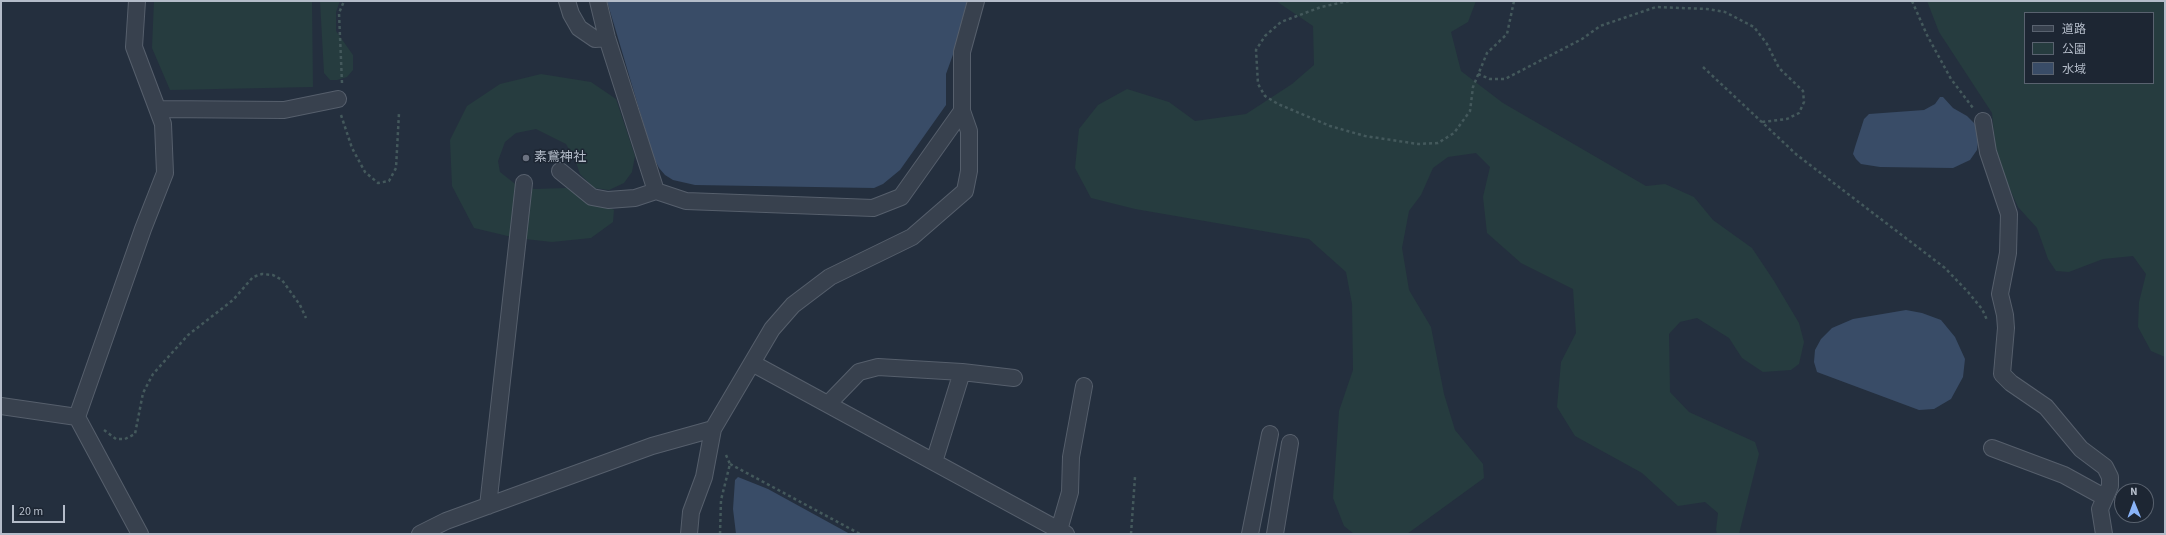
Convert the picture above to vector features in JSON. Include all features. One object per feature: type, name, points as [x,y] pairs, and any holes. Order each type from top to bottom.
[{"type":"street","points":[[137,1],[134,47],[163,124],[165,172],[143,229],[77,417],[140,534]]},
{"type":"street","points":[[567,1],[571,14],[580,28],[595,39],[607,38]]},
{"type":"street","points":[[598,1],[607,38],[656,191]]},
{"type":"street","points":[[689,534],[691,512],[704,477],[713,429],[772,329],[793,305],[830,277],[912,237],[965,191],[970,171],[969,131],[962,111],[962,52],[976,1]]},
{"type":"street","points":[[158,109],[284,110],[338,99]]},
{"type":"street","points":[[560,171],[592,197],[608,200],[635,198],[656,191],[686,201],[873,208],[901,197],[962,111]]},
{"type":"street","points":[[1982,121],[1988,152],[2008,214],[2008,254],[2000,294],[2005,315],[2006,328],[2002,374],[2011,383],[2046,407],[2081,449],[2105,467],[2110,477],[2110,486],[2100,508],[2104,534]]},
{"type":"street","points":[[488,506],[524,183]]},
{"type":"street","points":[[752,362],[1062,532],[1070,492],[1071,457],[1084,386]]},
{"type":"street","points":[[828,404],[859,372],[878,367],[962,372],[1014,378]]},
{"type":"street","points":[[934,462],[962,372]]},
{"type":"street","points":[[1,406],[77,417]]},
{"type":"street","points":[[420,534],[446,521],[652,446],[713,429]]},
{"type":"street","points":[[1250,534],[1270,434]]},
{"type":"street","points":[[1275,534],[1290,443]]},
{"type":"street","points":[[1992,448],[2064,475],[2104,497]]},
{"type":"path","points":[[344,1],[339,13],[342,84],[338,99],[343,126],[352,148],[365,172],[378,183],[389,181],[396,168],[399,113]]},
{"type":"path","points":[[1349,1],[1321,7],[1281,22],[1265,36],[1256,50],[1258,84],[1265,96],[1294,112],[1330,126],[1365,136],[1418,144],[1438,143],[1454,133],[1470,111],[1473,87],[1478,74],[1487,53],[1507,34],[1514,1]]},
{"type":"path","points":[[1912,1],[1927,35],[1951,79],[1982,121]]},
{"type":"path","points":[[1478,74],[1490,79],[1505,78],[1582,39],[1600,26],[1656,6],[1707,9],[1725,12],[1754,27],[1767,44],[1779,68],[1803,91],[1804,102],[1799,113],[1787,119],[1762,122]]},
{"type":"path","points":[[1703,67],[1797,155],[1945,268],[1982,309],[1990,327]]},
{"type":"path","points":[[103,429],[116,439],[125,439],[135,434],[143,393],[153,374],[188,334],[233,300],[252,277],[262,274],[273,275],[282,280],[300,305],[306,318]]},
{"type":"path","points":[[713,429],[730,464],[860,534]]},
{"type":"path","points":[[720,534],[721,500],[730,464]]},
{"type":"path","points":[[1131,534],[1135,477]]},
{"type":"green space","points":[[154,1],[312,1],[313,87],[170,90],[152,48]]},
{"type":"green space","points":[[320,1],[340,1],[336,12],[336,31],[353,55],[353,70],[347,77],[337,80],[330,80],[324,73]]},
{"type":"green space","points":[[1276,1],[1476,1],[1468,22],[1451,32],[1461,71],[1503,103],[1646,186],[1665,184],[1694,197],[1713,220],[1752,248],[1799,323],[1804,342],[1799,364],[1791,370],[1763,372],[1742,358],[1729,338],[1697,318],[1680,322],[1669,334],[1670,392],[1689,412],[1755,442],[1759,454],[1739,534],[1717,534],[1718,513],[1705,502],[1678,506],[1642,473],[1575,436],[1557,407],[1561,362],[1576,333],[1573,289],[1521,263],[1487,233],[1483,197],[1490,167],[1476,153],[1448,157],[1433,168],[1421,195],[1409,211],[1402,248],[1409,290],[1431,327],[1444,394],[1455,430],[1483,464],[1484,478],[1407,534],[1354,534],[1344,526],[1333,498],[1339,411],[1353,370],[1352,304],[1346,272],[1309,239],[1135,209],[1091,198],[1075,168],[1079,129],[1098,105],[1127,89],[1169,102],[1195,121],[1246,114],[1292,84],[1314,65],[1313,26]]},
{"type":"green space","points":[[1927,1],[2165,1],[2165,357],[2151,351],[2138,327],[2139,302],[2146,274],[2133,256],[2103,259],[2069,272],[2056,271],[2048,259],[2037,228],[2018,207],[2003,174],[1996,154],[1992,113],[1939,32]]},
{"type":"green space","points":[[541,74],[591,82],[616,99],[635,156],[632,172],[624,183],[609,190],[594,188],[580,174],[576,162],[566,144],[536,129],[516,133],[505,142],[498,161],[500,172],[519,187],[535,189],[566,188],[606,204],[614,210],[613,222],[591,238],[552,242],[516,238],[474,228],[452,186],[450,140],[467,106],[500,84]]},
{"type":"water","points":[[607,1],[967,1],[955,49],[946,74],[946,105],[900,170],[883,184],[874,188],[695,185],[673,180],[665,175],[659,168],[653,156]]},
{"type":"water","points":[[1940,97],[1943,97],[1953,108],[1967,116],[1975,124],[1979,135],[1977,150],[1970,160],[1953,168],[1880,167],[1861,164],[1856,159],[1853,154],[1855,147],[1864,119],[1869,114],[1924,110],[1935,104]]},
{"type":"water","points":[[1906,310],[1922,313],[1941,320],[1955,337],[1965,359],[1963,377],[1951,399],[1934,409],[1919,410],[1817,372],[1814,362],[1815,350],[1821,339],[1832,328],[1853,319]]},
{"type":"water","points":[[738,477],[768,489],[850,534],[736,534],[733,509],[735,480]]},
{"type":"place","name":"素鵞神社","points":[[526,158]]}]
